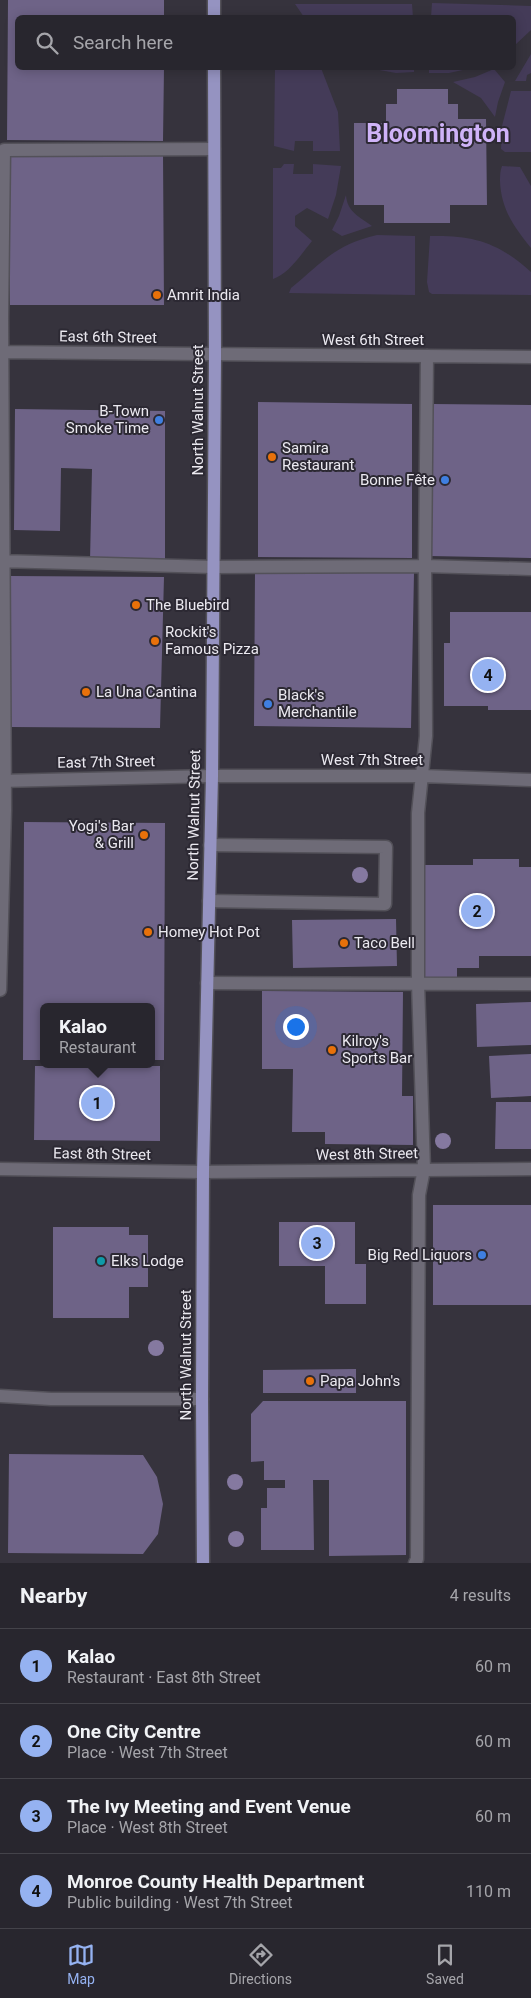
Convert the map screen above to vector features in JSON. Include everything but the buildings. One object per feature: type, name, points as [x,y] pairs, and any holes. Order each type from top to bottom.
[{"type":"main road","points":[[214,0],[214,15]]},
{"type":"main road","name":"North Walnut Street","points":[[204,1563],[202,1399],[203,1172],[212,776],[215,355],[214,70]]},
{"type":"street","points":[[0,990],[4,810],[2,781],[2,150],[214,149]]},
{"type":"street","name":"East 6th Street","points":[[1,352],[215,355]]},
{"type":"street","name":"West 6th Street","points":[[215,355],[531,357]]},
{"type":"street","points":[[415,1563],[417,1559],[419,1196],[424,1169],[418,983],[418,813],[426,736],[427,356]]},
{"type":"street","points":[[2,561],[214,567],[425,566],[531,569]]},
{"type":"street","name":"East 7th Street","points":[[2,781],[212,776]]},
{"type":"street","name":"West 7th Street","points":[[212,776],[422,776],[531,780]]},
{"type":"street","points":[[209,901],[385,904],[386,847],[210,845]]},
{"type":"street","points":[[207,983],[531,984]]},
{"type":"street","name":"East 8th Street","points":[[0,1168],[203,1172]]},
{"type":"street","name":"West 8th Street","points":[[203,1172],[531,1169]]},
{"type":"street","points":[[0,1396],[51,1399],[202,1399]]},
{"type":"shaded area","points":[[432,3],[531,6],[531,30],[516,44],[516,15],[431,15]]},
{"type":"shaded area","points":[[295,4],[412,4],[413,15],[303,15]]},
{"type":"shaded area","points":[[531,54],[531,73],[527,75],[526,81],[515,81]]},
{"type":"shaded area","points":[[275,70],[322,70],[338,112],[340,151],[313,151],[313,141],[295,141],[294,151],[274,146]]},
{"type":"shaded area","points":[[379,70],[414,70],[414,72],[396,73]]},
{"type":"shaded area","points":[[429,70],[463,70],[449,73],[429,73]]},
{"type":"shaded area","points":[[495,70],[505,82],[495,117],[481,98],[453,82]]},
{"type":"shaded area","points":[[511,91],[531,91],[531,152],[505,152],[501,149],[502,126]]},
{"type":"shaded area","points":[[284,164],[294,164],[293,174],[313,174],[313,164],[341,166],[336,195],[328,219],[307,208],[295,216],[295,226],[312,241],[290,268],[273,279],[273,168],[281,168]]},
{"type":"shaded area","points":[[502,166],[520,167],[531,186],[531,248],[519,233],[506,209],[500,181]]},
{"type":"shaded area","points":[[346,195],[352,210],[372,226],[342,236],[332,230]]},
{"type":"shaded area","points":[[377,235],[415,236],[415,295],[289,293],[291,288],[339,249]]},
{"type":"shaded area","points":[[430,236],[472,239],[496,247],[531,272],[531,295],[432,294],[429,292],[427,282]]},
{"type":"place","name":"Amrit India","points":[[157,295]]},
{"type":"place","name":"B-Town Smoke Time","points":[[159,420]]},
{"type":"place","name":"Samira Restaurant","points":[[272,457]]},
{"type":"place","name":"Bonne Fête","points":[[445,480]]},
{"type":"place","name":"The Bluebird","points":[[136,605]]},
{"type":"place","name":"Rockit's Famous Pizza","points":[[155,641]]},
{"type":"place","name":"Monroe County Health Department","points":[[488,675]]},
{"type":"place","name":"La Una Cantina","points":[[86,692]]},
{"type":"place","name":"Black's Merchantile","points":[[268,704]]},
{"type":"place","name":"Yogi's Bar & Grill","points":[[144,835]]},
{"type":"place","name":"One City Centre","points":[[477,911]]},
{"type":"place","name":"Homey Hot Pot","points":[[148,932]]},
{"type":"place","name":"Taco Bell","points":[[344,943]]},
{"type":"place","name":"Kilroy's Sports Bar","points":[[332,1050]]},
{"type":"place","name":"Kalao","points":[[97,1103]]},
{"type":"place","name":"The Ivy Meeting and Event Venue","points":[[317,1243]]},
{"type":"place","name":"Big Red Liquors","points":[[482,1255]]},
{"type":"place","name":"Elks Lodge","points":[[101,1261]]},
{"type":"place","name":"Papa John's","points":[[310,1381]]},
{"type":"district","name":"Bloomington","points":[[438,133]]}]
